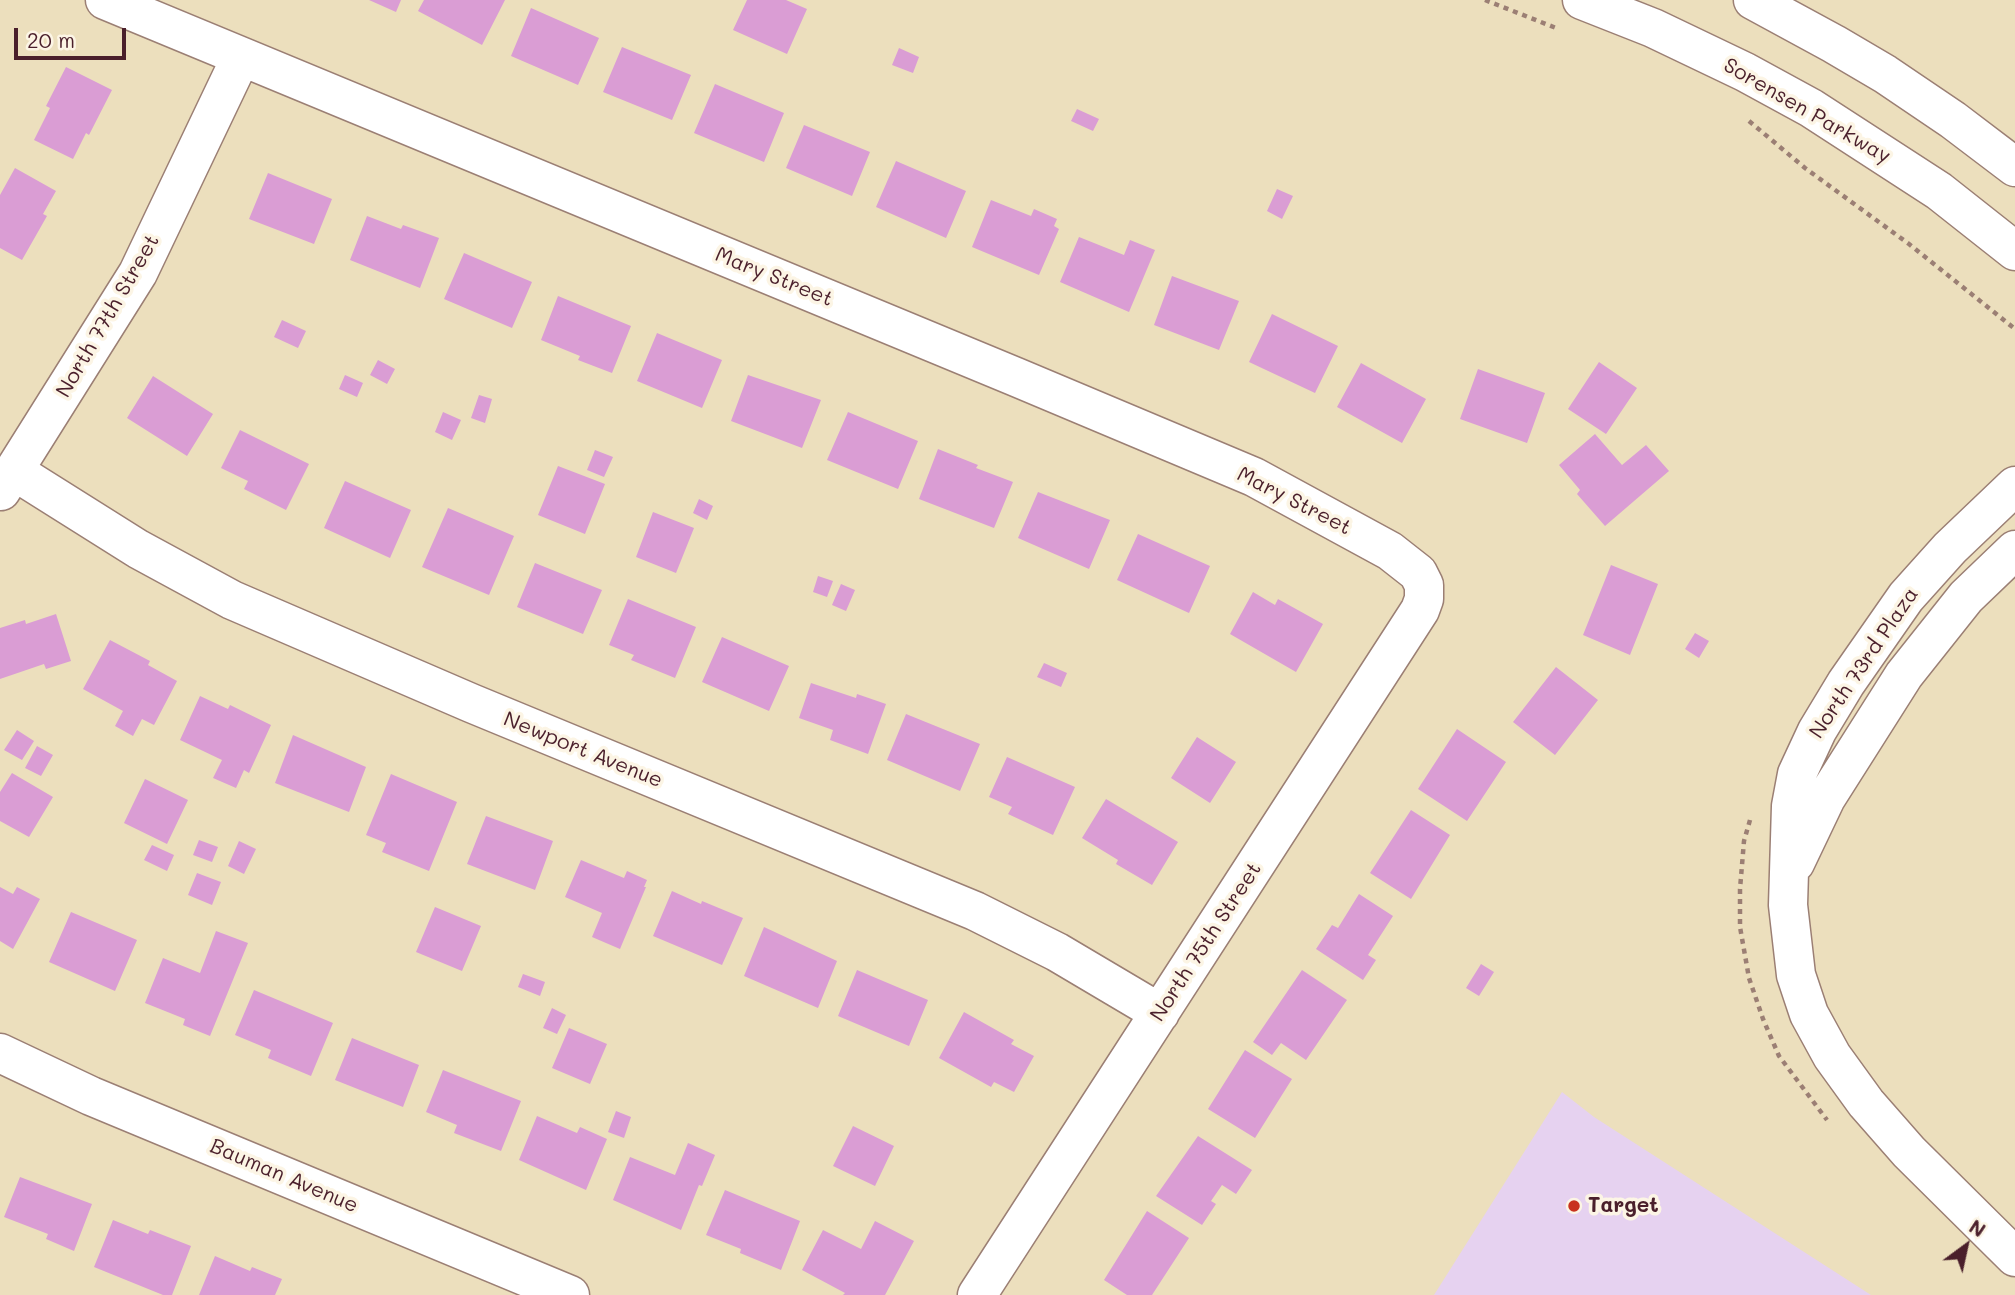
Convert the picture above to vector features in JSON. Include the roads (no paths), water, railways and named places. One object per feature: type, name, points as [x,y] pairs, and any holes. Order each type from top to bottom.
[{"type":"street","name":"Mary Street","points":[[105,0],[1254,477],[1390,551],[1418,573],[1424,585]]},
{"type":"street","name":"Sorensen Parkway","points":[[1583,0],[1665,34],[1745,72],[1811,108],[1939,191],[2015,251]]},
{"type":"street","points":[[1753,0],[1885,74],[2015,166]]},
{"type":"street","name":"North 77th Street","points":[[7,482],[138,273],[241,57]]},
{"type":"street","name":"Newport Avenue","points":[[7,482],[232,600],[484,709],[975,911],[1058,952],[1160,1013]]},
{"type":"street","name":"North 73rd Plaza","points":[[2015,486],[1950,548],[1906,597],[1846,683],[1817,731],[1803,758],[1795,785],[1791,806],[1788,877],[1791,948],[1796,975],[1809,1014],[1832,1056],[1866,1103],[1909,1152],[2015,1257]]},
{"type":"street","name":"North 73rd Plaza","points":[[1788,877],[1826,798],[1904,675],[1966,597],[2015,550]]},
{"type":"street","name":"North 75th Street","points":[[977,1295],[1420,610],[1424,599],[1424,585]]},
{"type":"street","name":"Bauman Avenue","points":[[0,1053],[91,1096],[570,1295]]},
{"type":"place","name":"Target","points":[[1574,1206]]}]
